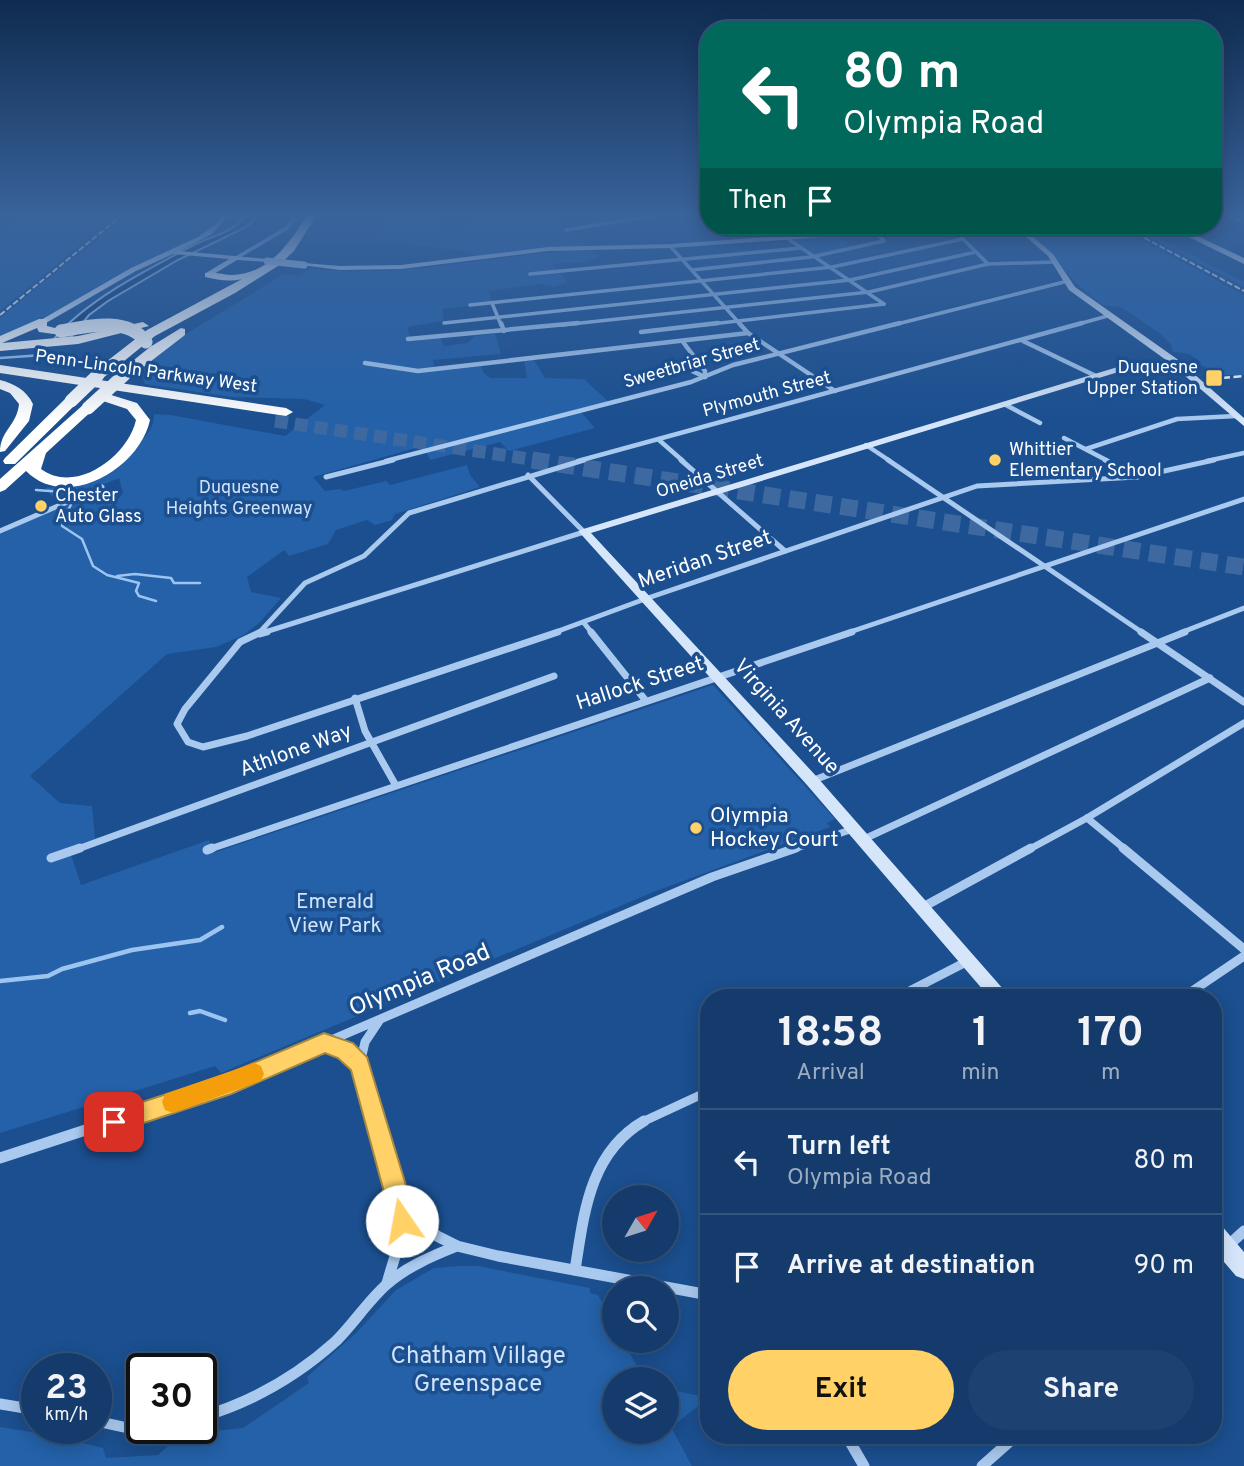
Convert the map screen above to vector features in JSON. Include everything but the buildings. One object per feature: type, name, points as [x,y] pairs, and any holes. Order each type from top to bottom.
[{"type":"highway","points":[[0,470],[98,375],[141,340],[205,305],[234,284]]},
{"type":"highway","points":[[0,487],[164,342],[259,284]]},
{"type":"highway","points":[[0,347],[50,344],[106,335],[205,305]]},
{"type":"highway","points":[[43,321],[43,328],[61,331]]},
{"type":"highway","points":[[0,340],[43,321]]},
{"type":"highway","points":[[0,340],[93,326],[121,327],[139,333],[146,342],[144,352],[130,370]]},
{"type":"highway","name":"Penn-Lincoln Parkway West","points":[[0,369],[281,417],[0,383]]},
{"type":"highway","points":[[0,383],[22,395],[27,406],[22,420],[0,448]]},
{"type":"highway","points":[[38,453],[33,470],[38,477],[49,481],[82,479],[115,465],[137,440],[143,420],[132,406],[108,398]]},
{"type":"street","points":[[43,321],[109,284]]},
{"type":"street","points":[[470,305],[669,284]]},
{"type":"street","points":[[704,284],[748,333],[835,391]]},
{"type":"street","points":[[444,323],[807,284]]},
{"type":"street","points":[[641,332],[884,304],[857,284]]},
{"type":"street","points":[[408,339],[869,292],[901,284]]},
{"type":"street","name":"Sweetbriar Street","points":[[326,477],[705,377],[733,365],[1054,284]]},
{"type":"street","points":[[1070,284],[1174,361],[1244,423]]},
{"type":"street","points":[[492,303],[504,331]]},
{"type":"street","name":"Plymouth Street","points":[[258,635],[305,583],[364,556],[409,513],[432,504],[528,475],[1111,315]]},
{"type":"street","points":[[365,363],[418,371],[748,333]]},
{"type":"street","points":[[1023,341],[1096,376]]},
{"type":"street","points":[[683,342],[705,371],[705,377],[692,370],[692,355]]},
{"type":"street","name":"Oneida Street","points":[[258,635],[719,490],[1096,376],[1124,368],[1174,361]]},
{"type":"street","points":[[1004,404],[1040,423]]},
{"type":"street","points":[[1086,449],[1177,419],[1236,416]]},
{"type":"street","points":[[1064,438],[1137,477]]},
{"type":"street","points":[[659,440],[719,490],[785,551]]},
{"type":"street","points":[[866,445],[1244,702]]},
{"type":"street","name":"Meridan Street","points":[[258,635],[240,642],[185,709],[177,724],[188,742],[203,747],[213,746],[584,623],[645,599],[980,485],[1137,477],[1244,453]]},
{"type":"street","name":"Virginia Avenue","points":[[528,475],[718,677],[994,989]]},
{"type":"street","points":[[0,531],[102,487]]},
{"type":"street","name":"Hallock Street","points":[[207,850],[395,784],[1244,499]]},
{"type":"street","points":[[812,781],[1244,608]]},
{"type":"street","points":[[584,623],[646,701]]},
{"type":"street","name":"Athlone Way","points":[[51,858],[144,827],[554,676]]},
{"type":"street","name":"Olympia Road","points":[[0,1158],[231,1083],[712,877],[857,835],[1210,678]]},
{"type":"street","points":[[355,698],[371,742],[395,784]]},
{"type":"street","points":[[922,908],[1087,818],[1244,723]]},
{"type":"street","points":[[1087,818],[1244,949]]},
{"type":"street","points":[[1195,989],[1244,956]]},
{"type":"street","points":[[913,989],[968,960]]},
{"type":"street","points":[[380,1019],[365,1042],[360,1064],[400,1202],[400,1243],[386,1284]]},
{"type":"street","points":[[324,1043],[346,1051],[360,1064]]},
{"type":"street","points":[[575,1270],[593,1177],[608,1152],[630,1130],[700,1095]]},
{"type":"street","points":[[400,1202],[427,1228],[457,1247],[700,1292]]},
{"type":"street","points":[[1222,1243],[1244,1231]]},
{"type":"street","points":[[217,1412],[252,1400],[286,1380],[322,1353],[353,1324],[386,1284],[429,1258],[457,1247]]},
{"type":"street","points":[[1222,1250],[1244,1268]]},
{"type":"street","points":[[0,1404],[21,1407]]},
{"type":"street","points":[[851,1444],[864,1466]]},
{"type":"street","points":[[982,1466],[1007,1444]]},
{"type":"green space","points":[[0,284],[32,284],[0,311]]},
{"type":"green space","points":[[41,284],[103,284],[58,310],[0,337],[0,318]]},
{"type":"green space","points":[[267,284],[537,284],[488,291],[493,303],[442,309],[444,321],[407,327],[411,341],[440,338],[444,346],[468,343],[475,336],[495,334],[501,354],[433,360],[434,367],[480,363],[483,372],[490,378],[527,378],[524,361],[534,360],[545,378],[584,379],[611,404],[581,412],[595,428],[509,451],[500,442],[430,460],[423,446],[313,477],[325,491],[344,491],[386,481],[390,485],[467,465],[470,475],[480,487],[395,514],[392,520],[375,525],[367,520],[336,530],[328,544],[289,556],[284,550],[247,577],[251,592],[281,598],[260,622],[244,635],[216,647],[167,654],[30,776],[60,803],[92,806],[95,839],[69,848],[81,885],[209,840],[213,853],[713,685],[835,819],[827,823],[830,827],[656,891],[221,1073],[215,1066],[0,1133],[0,533],[80,499],[98,503],[117,500],[123,493],[119,478],[63,502],[56,502],[46,488],[77,484],[109,473],[129,456],[146,436],[152,426],[154,414],[285,436],[325,405],[304,399],[232,397],[145,384],[141,372],[143,365],[186,334]]},
{"type":"green space","points":[[1078,284],[1224,284],[1244,295],[1244,375],[1221,375],[1201,365],[1200,361],[1189,354],[1173,352],[1171,344],[1161,334],[1121,307],[1103,305]]},
{"type":"green space","name":"Chatham Village Greenspace","points":[[460,1266],[478,1266],[590,1288],[590,1293],[598,1295],[602,1302],[602,1353],[630,1353],[637,1367],[602,1367],[602,1444],[679,1444],[679,1442],[692,1466],[0,1466],[0,1427],[21,1430],[21,1444],[86,1444],[103,1448],[106,1458],[158,1455],[170,1444],[217,1444],[217,1431],[243,1428],[309,1383],[307,1377],[357,1332],[396,1290],[434,1268]]},
{"type":"green space","name":"Chatham Village Greenspace","points":[[679,1392],[700,1396],[700,1405],[679,1421]]},
{"type":"shaded area","points":[[136,284],[89,315],[71,337],[54,339],[83,311],[120,286]]},
{"type":"waterway","points":[[0,358],[43,355]]},
{"type":"waterway","points":[[36,490],[63,492],[69,500]]},
{"type":"waterway","points":[[71,504],[62,526],[82,539],[93,566],[107,575],[139,583],[136,591],[139,596],[156,601]]},
{"type":"waterway","points":[[117,576],[135,574],[171,578],[174,583],[181,583]]},
{"type":"waterway","points":[[182,583],[200,583]]},
{"type":"waterway","points":[[0,981],[48,976],[62,969],[132,950],[200,940],[222,927]]},
{"type":"waterway","points":[[190,1013],[200,1011],[225,1020]]},
{"type":"tunnel","points":[[275,421],[543,461]]},
{"type":"tunnel","points":[[532,460],[1244,567]]},
{"type":"railway","points":[[0,315],[37,284]]},
{"type":"railway","points":[[1232,284],[1244,291]]},
{"type":"railway","points":[[1222,378],[1244,376]]},
{"type":"slow traffic","points":[[173,1102],[254,1074]]},
{"type":"place","name":"Duquesne Upper Station","points":[[1214,378]]},
{"type":"place","name":"Whittier Elementary School","points":[[995,460]]},
{"type":"place","name":"Chester Auto Glass","points":[[41,506]]},
{"type":"place","name":"Olympia Hockey Court","points":[[696,828]]},
{"type":"route","points":[[114,1122],[231,1083],[324,1043],[336,1046],[360,1064],[400,1202],[402,1221]]},
{"type":"park label","name":"Duquesne Heights Greenway","points":[[239,498]]},
{"type":"park label","name":"Emerald View Park","points":[[335,914]]}]
